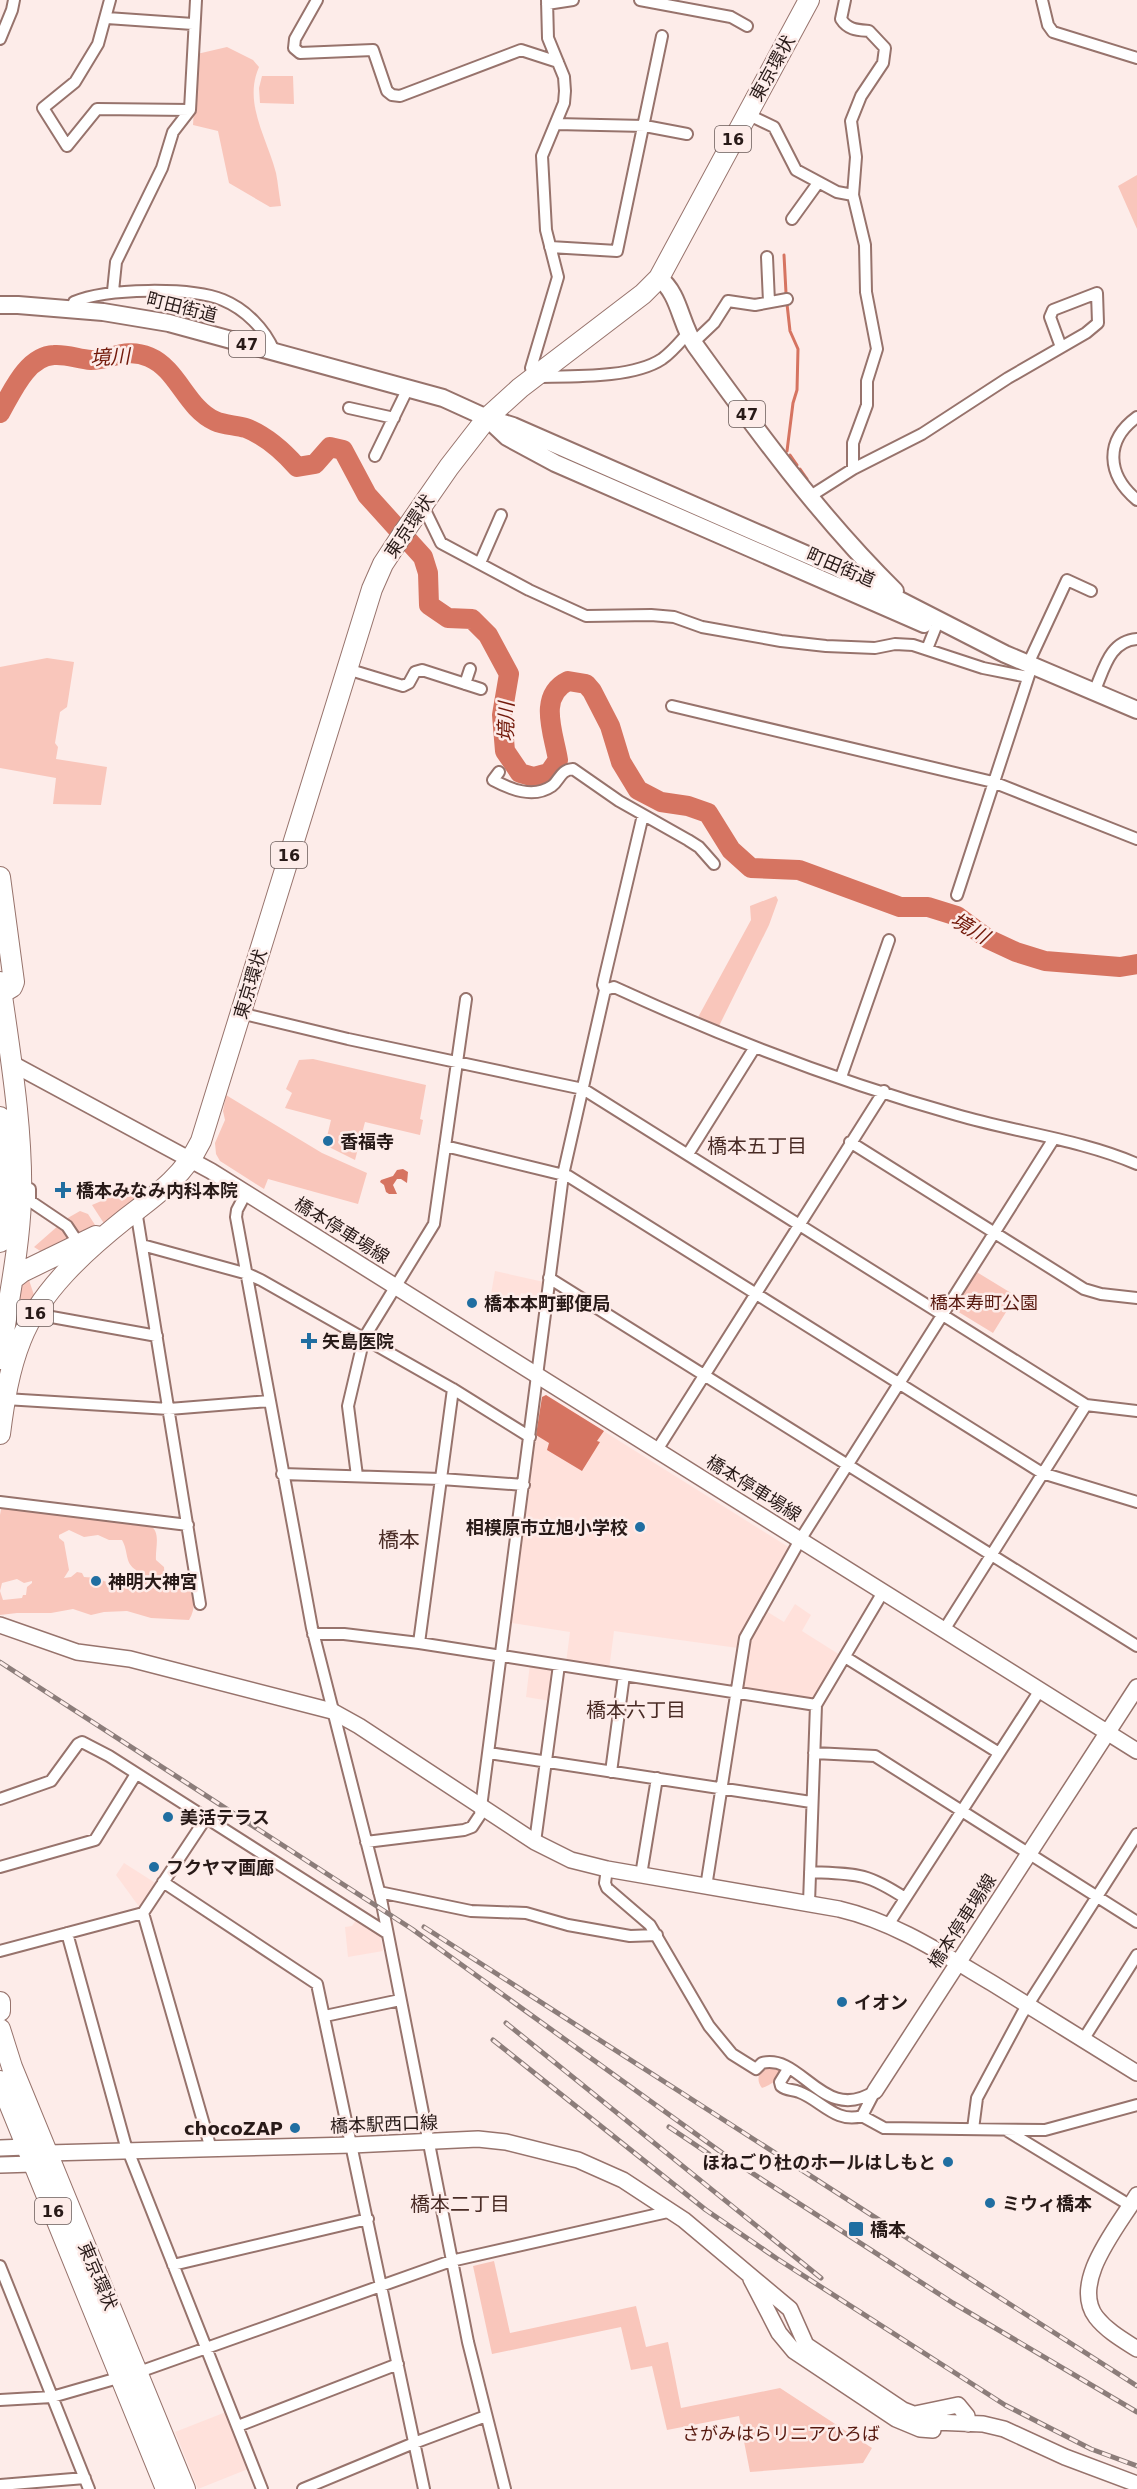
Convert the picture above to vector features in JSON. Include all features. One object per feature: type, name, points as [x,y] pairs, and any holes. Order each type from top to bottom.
[{"type":"highway","name":"東京環状","points":[[191,1160],[201,1141],[372,588],[391,552],[448,467],[487,418],[534,377],[610,321],[659,278],[809,0]]},
{"type":"highway","name":"16","points":[[0,877],[14,982],[12,987],[1,987],[8,1113],[0,1242]]},
{"type":"highway","name":"16","points":[[0,1359],[19,1226],[21,1171],[8,1113]]},
{"type":"highway","name":"16","points":[[0,1434],[8,1379],[21,1339],[36,1311],[62,1278],[129,1216],[174,1180],[191,1160]]},
{"type":"highway","name":"16","points":[[13,1279],[129,1216]]},
{"type":"highway","points":[[0,2002],[0,2011]]},
{"type":"highway","name":"東京環状","points":[[0,2028],[36,2155]]},
{"type":"highway","name":"東京環状","points":[[0,2080],[36,2155],[130,2374],[185,2489]]},
{"type":"highway","name":"東京環状","points":[[130,2374],[166,2489]]},
{"type":"main road","name":"47","points":[[659,278],[670,288],[691,338],[809,496],[849,544],[853,568],[871,584],[882,600],[909,610]]},
{"type":"main road","name":"町田街道","points":[[0,305],[72,309],[169,323],[454,402],[487,418],[513,426],[670,494],[853,568]]},
{"type":"main road","name":"町田街道","points":[[487,418],[507,437],[555,463],[824,580],[909,610],[1005,654],[1029,669],[1095,692],[1137,710]]},
{"type":"main road","points":[[663,510],[670,494]]},
{"type":"main road","name":"47","points":[[853,568],[909,610]]},
{"type":"main road","points":[[824,580],[853,568]]},
{"type":"main road","name":"町田街道","points":[[909,610],[935,629],[1005,654]]},
{"type":"street","points":[[0,39],[14,0]]},
{"type":"street","points":[[110,0],[107,18],[98,44],[75,82],[44,108],[67,146],[97,109],[190,110]]},
{"type":"street","points":[[113,291],[116,262],[162,168],[173,132],[190,110],[196,0]]},
{"type":"street","points":[[317,0],[295,39],[294,48],[300,53],[373,50],[387,91],[392,95],[400,96],[521,50],[558,62]]},
{"type":"street","points":[[573,0],[547,2],[548,38],[564,77],[565,91],[564,103],[542,156],[546,230],[558,277],[531,368],[534,377],[595,374],[641,367],[661,360],[714,323],[728,301],[755,305],[787,299]]},
{"type":"street","points":[[640,0],[698,5],[737,18],[747,26]]},
{"type":"street","points":[[845,0],[841,19],[844,25],[851,29],[869,31],[885,48],[883,63],[861,96],[851,121],[856,157],[853,195],[865,245],[866,292],[878,349],[867,381],[867,405],[853,443],[854,469]]},
{"type":"street","points":[[1042,0],[1048,25],[1053,32],[1137,58]]},
{"type":"street","points":[[107,18],[193,24]]},
{"type":"street","points":[[550,247],[617,251],[662,36]]},
{"type":"street","points":[[747,114],[774,127],[796,170],[837,192],[853,195]]},
{"type":"street","points":[[556,124],[645,126],[687,134]]},
{"type":"street","points":[[792,219],[818,183]]},
{"type":"street","points":[[767,257],[769,302]]},
{"type":"street","points":[[72,309],[74,302],[113,291],[176,293],[221,299],[259,326],[274,351]]},
{"type":"street","points":[[809,496],[854,469],[922,434],[1008,378],[1086,333],[1098,323],[1097,293],[1053,310],[1050,317],[1061,347]]},
{"type":"street","points":[[375,456],[408,388]]},
{"type":"street","points":[[349,408],[394,418]]},
{"type":"street","points":[[1137,417],[1124,428],[1117,438],[1113,461],[1117,476],[1127,491],[1137,500]]},
{"type":"street","points":[[417,514],[441,543],[586,616],[674,617],[702,627],[786,642],[851,648],[908,644],[983,668],[1029,669]]},
{"type":"street","points":[[480,563],[501,515]]},
{"type":"street","points":[[957,895],[1029,669],[1067,580],[1086,585]]},
{"type":"street","points":[[927,649],[935,629]]},
{"type":"street","points":[[1095,692],[1116,646],[1129,639],[1137,639]]},
{"type":"street","points":[[347,669],[403,686],[409,683],[415,672],[423,670],[481,689]]},
{"type":"street","points":[[465,684],[470,669]]},
{"type":"street","points":[[672,706],[993,782],[1137,839]]},
{"type":"street","points":[[500,772],[493,780],[507,787],[534,792],[553,786],[562,773],[573,770],[642,815],[693,844],[714,864]]},
{"type":"street","points":[[366,1842],[464,1830],[476,1822],[482,1808],[481,1798],[489,1753],[563,1175],[642,815]]},
{"type":"street","points":[[840,1077],[889,940]]},
{"type":"street","points":[[605,990],[614,987],[695,1024],[755,1047],[956,1115],[1053,1140],[1104,1150],[1137,1164]]},
{"type":"street","points":[[357,1476],[348,1408],[364,1338],[434,1224],[466,999]]},
{"type":"street","points":[[240,1013],[583,1089],[1086,1405],[1137,1411]]},
{"type":"street","points":[[688,1154],[755,1047]]},
{"type":"street","name":"橋本停車場線","points":[[6,1060],[191,1160],[246,1193],[1108,1733],[875,2091]]},
{"type":"street","points":[[8,1113],[26,1088],[34,1084],[52,1084]]},
{"type":"street","points":[[657,1450],[884,1091]]},
{"type":"street","points":[[706,1887],[745,1638],[800,1540],[1053,1140]]},
{"type":"street","points":[[850,1142],[1084,1289],[1101,1294],[1137,1298]]},
{"type":"street","points":[[445,1146],[563,1175],[1042,1473],[1137,1502]]},
{"type":"street","points":[[21,1171],[30,1174],[30,1201],[67,1226],[79,1244]]},
{"type":"street","points":[[246,1193],[237,1210],[236,1218],[313,1634],[379,1892],[451,2261],[505,2489]]},
{"type":"street","points":[[129,1216],[142,1245],[200,1604]]},
{"type":"street","points":[[142,1245],[248,1274],[453,1389],[530,1437]]},
{"type":"street","points":[[549,1278],[1137,1646]]},
{"type":"street","points":[[36,1311],[46,1316],[157,1336]]},
{"type":"street","points":[[419,1643],[453,1389]]},
{"type":"street","points":[[5,1399],[169,1409],[269,1401]]},
{"type":"street","points":[[944,1630],[1086,1405]]},
{"type":"street","points":[[282,1474],[441,1479],[524,1485]]},
{"type":"street","points":[[0,1502],[188,1525]]},
{"type":"street","points":[[809,1903],[816,1705],[883,1592]]},
{"type":"street","points":[[0,1625],[77,1652],[136,1660],[332,1711],[359,1726],[535,1842],[571,1860],[706,1887],[847,1910],[888,1924],[1136,2069]]},
{"type":"street","points":[[313,1634],[344,1634],[419,1643],[816,1705]]},
{"type":"street","points":[[845,1657],[999,1753]]},
{"type":"street","points":[[535,1842],[559,1665]]},
{"type":"street","points":[[611,1772],[624,1675]]},
{"type":"street","points":[[1137,1687],[1108,1733],[1137,1751]]},
{"type":"street","points":[[888,1924],[1040,1690]]},
{"type":"street","points":[[0,1798],[51,1781],[78,1744],[82,1742],[109,1756],[387,1933]]},
{"type":"street","points":[[489,1753],[812,1802]]},
{"type":"street","points":[[814,1753],[876,1756],[1137,1922]]},
{"type":"street","points":[[0,1867],[94,1840],[136,1774]]},
{"type":"street","points":[[641,1875],[657,1778]]},
{"type":"street","points":[[0,1951],[143,1913],[206,1818]]},
{"type":"street","points":[[973,2129],[977,2098],[1027,2005],[1137,1834]]},
{"type":"street","points":[[607,1869],[605,1883],[607,1888],[641,1915],[657,1935],[709,2026],[732,2054],[756,2069],[762,2063],[777,2062],[839,2100],[859,2099],[875,2091]]},
{"type":"street","points":[[810,1872],[859,1874],[878,1881],[904,1898]]},
{"type":"street","points":[[163,1882],[315,1981],[325,2016],[424,2489]]},
{"type":"street","points":[[379,1892],[471,1911],[526,1913],[630,1936],[657,1935]]},
{"type":"street","points":[[143,1913],[211,2149]]},
{"type":"street","points":[[67,1933],[129,2151],[262,2489]]},
{"type":"street","points":[[1083,2040],[1137,1954]]},
{"type":"street","points":[[325,2016],[400,2000]]},
{"type":"street","points":[[788,2069],[780,2082],[786,2090],[799,2092],[842,2117],[862,2116],[880,2128],[1050,2130],[1137,2105]]},
{"type":"street","points":[[862,2116],[875,2091]]},
{"type":"street","points":[[1005,2130],[1134,2201],[1092,2270],[1088,2291],[1089,2302],[1098,2319],[1137,2349]]},
{"type":"street","name":"橋本駅西口線","points":[[0,2165],[36,2155],[492,2140],[578,2160],[623,2180],[672,2211],[739,2265]]},
{"type":"street","points":[[0,2148],[36,2155]]},
{"type":"street","points":[[0,2400],[52,2397],[130,2374],[381,2288],[451,2261],[672,2211]]},
{"type":"street","points":[[173,2265],[368,2219]]},
{"type":"street","points":[[739,2265],[790,2309],[806,2345],[908,2413],[934,2422],[993,2425],[1065,2457],[1137,2484]]},
{"type":"street","points":[[739,2265],[758,2290],[779,2333],[801,2356],[908,2425],[935,2430],[952,2429],[968,2424]]},
{"type":"street","points":[[0,2266],[87,2484],[0,2485]]},
{"type":"street","points":[[779,2333],[779,2318],[790,2309]]},
{"type":"street","points":[[238,2427],[398,2364]]},
{"type":"street","points":[[303,2489],[414,2442],[486,2416]]},
{"type":"shaded area","points":[[403,1169],[408,1172],[407,1183],[397,1179],[393,1185],[397,1194],[389,1194],[380,1182],[381,1180]]},
{"type":"shaded area","points":[[495,1271],[544,1282],[541,1297],[521,1293],[517,1311],[489,1306]]},
{"type":"shaded area","name":"相模原市立旭小学校","points":[[546,1395],[790,1548],[741,1634],[738,1648],[614,1631],[609,1670],[566,1663],[570,1632],[512,1623],[536,1435],[542,1397]]},
{"type":"shaded area","points":[[546,1395],[604,1431],[582,1471],[547,1450],[549,1443],[536,1435],[542,1397]]},
{"type":"shaded area","points":[[795,1604],[811,1615],[802,1631],[840,1655],[813,1699],[744,1687],[742,1684],[749,1638],[766,1611],[784,1622]]},
{"type":"shaded area","points":[[530,1664],[554,1670],[550,1701],[526,1697]]},
{"type":"shaded area","points":[[124,1863],[157,1884],[140,1908],[116,1875]]},
{"type":"shaded area","points":[[357,1919],[380,1934],[383,1951],[348,1957],[345,1927],[352,1926]]},
{"type":"shaded area","points":[[226,2412],[248,2469],[198,2489],[175,2432]]},
{"type":"green space","points":[[227,47],[253,60],[259,67],[255,80],[255,107],[276,173],[281,206],[270,207],[229,183],[218,131],[193,125],[197,54]]},
{"type":"green space","points":[[262,76],[293,76],[294,104],[260,103],[259,88]]},
{"type":"green space","points":[[1137,175],[1137,229],[1118,186]]},
{"type":"green space","points":[[47,658],[74,662],[67,707],[60,712],[55,743],[58,747],[56,759],[107,767],[101,805],[53,804],[56,778],[0,768],[0,667]]},
{"type":"green space","points":[[776,896],[778,900],[769,925],[718,1028],[696,1021],[751,920],[750,906]]},
{"type":"green space","points":[[313,1059],[426,1085],[420,1119],[423,1120],[420,1135],[365,1122],[355,1160],[325,1145],[331,1120],[285,1108],[292,1093],[286,1089],[299,1060]]},
{"type":"green space","points":[[226,1095],[322,1153],[367,1173],[358,1204],[268,1179],[264,1189],[220,1161],[216,1154],[215,1143],[225,1120],[223,1111]]},
{"type":"green space","points":[[134,1187],[144,1197],[105,1225],[92,1205]]},
{"type":"green space","points":[[80,1211],[88,1214],[97,1228],[81,1235],[66,1219]]},
{"type":"green space","points":[[59,1225],[71,1238],[45,1254],[34,1247]]},
{"type":"green space","name":"橋本寿町公園","points":[[975,1271],[1016,1296],[993,1333],[952,1308]]},
{"type":"green space","points":[[28,1277],[36,1301],[5,1353],[21,1284]]},
{"type":"green space","name":"神明大神宮","points":[[2,1504],[148,1524],[155,1531],[156,1560],[164,1567],[168,1582],[177,1590],[186,1580],[191,1582],[194,1602],[189,1620],[151,1618],[127,1611],[91,1615],[73,1609],[51,1613],[0,1615],[0,1591]],"holes":[[[69,1530],[84,1537],[98,1535],[109,1540],[122,1540],[128,1560],[136,1570],[138,1584],[135,1588],[122,1588],[115,1583],[84,1577],[82,1573],[77,1572],[71,1577],[64,1578],[69,1570],[64,1542],[59,1535]],[[17,1579],[24,1583],[32,1581],[27,1587],[26,1595],[22,1598],[3,1600],[0,1591],[2,1583]]]},
{"type":"green space","points":[[769,2066],[780,2070],[779,2074],[774,2082],[762,2088],[759,2075]]},
{"type":"green space","name":"さがみはらリニアひろば","points":[[494,2261],[510,2333],[636,2306],[646,2347],[668,2342],[681,2408],[780,2388],[872,2448],[863,2463],[750,2472],[739,2416],[667,2430],[652,2366],[631,2370],[621,2327],[492,2354],[473,2266]]},
{"type":"waterway","points":[[784,255],[786,293]]},
{"type":"waterway","points":[[787,304],[790,331],[798,349],[797,390],[793,403],[787,451]]},
{"type":"waterway","name":"境川","points":[[0,413],[21,376],[44,357],[59,355],[91,360],[133,353],[149,357],[159,363],[205,415],[215,421],[246,428],[260,435],[297,467],[315,464],[330,447],[343,450],[367,495],[423,557],[428,573],[429,605],[448,618],[472,619],[488,635],[509,674],[502,715],[505,751],[520,773],[534,777],[549,773],[558,760],[550,716],[553,696],[568,681],[586,684],[610,726],[621,762],[638,790],[661,802],[688,806],[708,813],[731,850],[751,868],[799,870],[900,907],[928,907],[957,916],[988,939],[1016,952],[1045,961],[1120,967],[1137,964]]},
{"type":"waterway","points":[[790,455],[797,465]]},
{"type":"waterway","points":[[800,469],[807,479]]},
{"type":"railway","points":[[0,1662],[412,1929],[732,2160],[953,2303],[1137,2412]]},
{"type":"railway","points":[[424,1927],[1137,2386]]},
{"type":"railway","points":[[506,2023],[821,2278]]},
{"type":"railway","points":[[493,2040],[706,2210],[776,2258],[1005,2405],[1091,2449],[1137,2466]]},
{"type":"railway","points":[[669,2127],[709,2154]]},
{"type":"place","name":"香福寺","points":[[328,1141]]},
{"type":"place","name":"橋本みなみ内科本院","points":[[63,1190]]},
{"type":"place","name":"橋本本町郵便局","points":[[472,1303]]},
{"type":"place","name":"矢島医院","points":[[309,1341]]},
{"type":"place","name":"相模原市立旭小学校","points":[[640,1527]]},
{"type":"place","name":"神明大神宮","points":[[96,1581]]},
{"type":"place","name":"美活テラス","points":[[168,1817]]},
{"type":"place","name":"フクヤマ画廊","points":[[154,1867]]},
{"type":"place","name":"イオン","points":[[842,2002]]},
{"type":"place","name":"chocoZAP","points":[[295,2128]]},
{"type":"place","name":"ほねごり杜のホールはしもと","points":[[948,2162]]},
{"type":"place","name":"ミウィ橋本","points":[[990,2203]]},
{"type":"place","name":"橋本","points":[[856,2229]]},
{"type":"district","name":"橋本五丁目","points":[[757,1146]]},
{"type":"district","name":"橋本","points":[[399,1540]]},
{"type":"district","name":"橋本六丁目","points":[[636,1710]]},
{"type":"district","name":"橋本二丁目","points":[[460,2204]]}]
